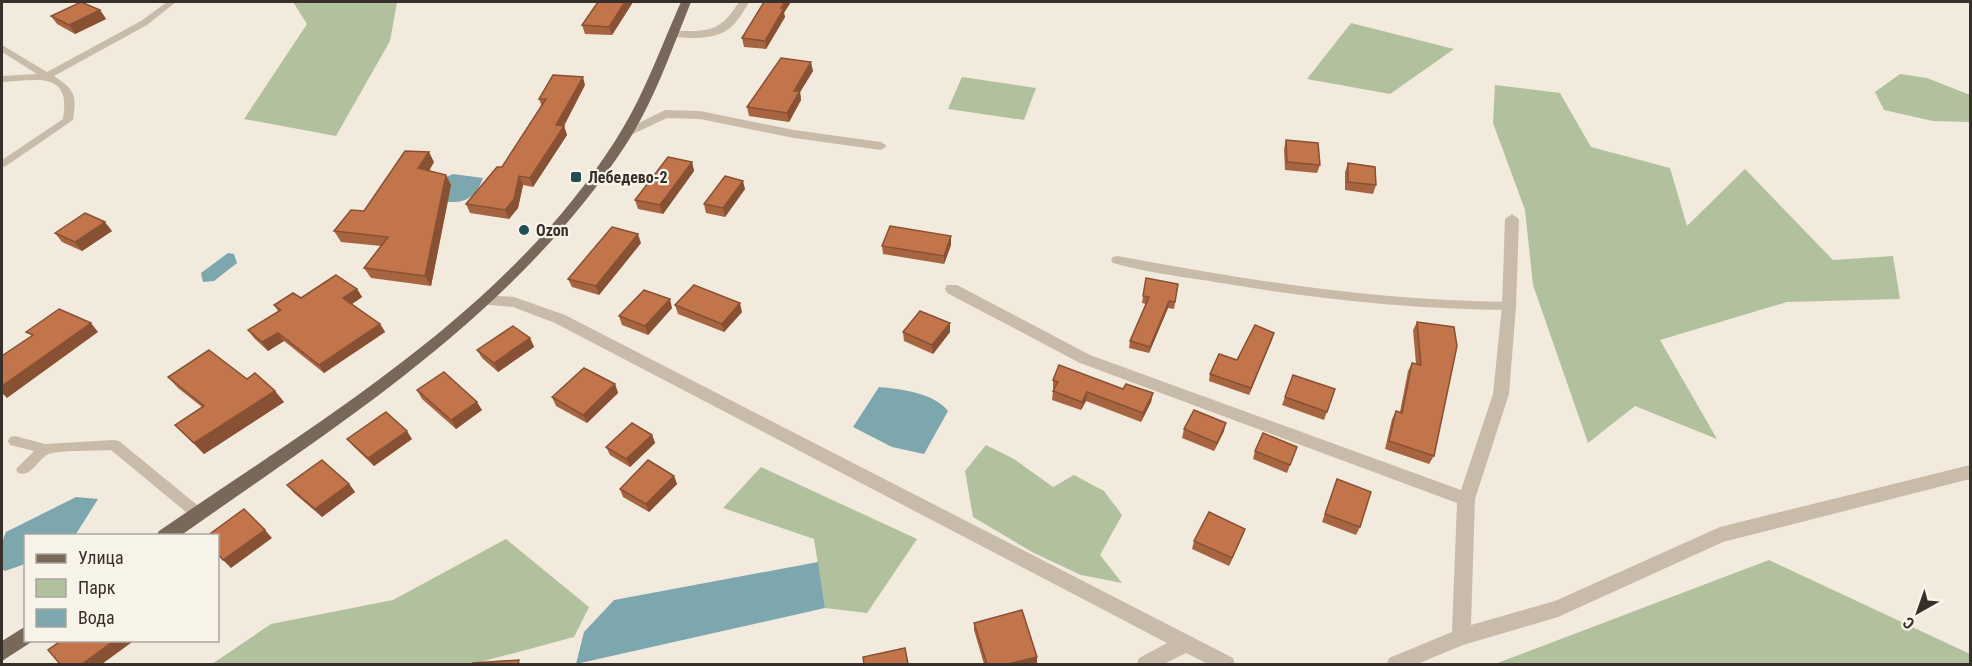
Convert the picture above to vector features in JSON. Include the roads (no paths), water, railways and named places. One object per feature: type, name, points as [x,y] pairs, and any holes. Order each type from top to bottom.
[{"type":"main road","points":[[168,534],[366,396],[484,300],[564,219],[594,181],[627,132],[647,95],[686,2]]},
{"type":"main road","points":[[2,652],[24,636]]},
{"type":"street","points":[[672,34],[713,34],[723,31],[732,24],[744,2]]},
{"type":"street","points":[[627,132],[665,114],[700,115],[794,134],[880,146]]},
{"type":"street","points":[[1461,637],[1466,499],[1500,394],[1509,306],[1512,219]]},
{"type":"street","points":[[952,289],[1085,359],[1466,499]]},
{"type":"street","points":[[484,300],[514,302],[560,319],[1226,664]]},
{"type":"street","points":[[1396,664],[1461,637],[1558,609],[1720,535],[1971,472]]},
{"type":"street","points":[[1146,664],[1186,643]]},
{"type":"lane","points":[[2,79],[47,76],[144,23],[172,2]]},
{"type":"lane","points":[[2,48],[66,88],[71,103],[68,120],[2,164]]},
{"type":"lane","points":[[1117,260],[1256,286],[1311,293],[1446,307],[1509,306]]},
{"type":"lane","points":[[15,441],[45,449],[114,445],[197,513]]},
{"type":"lane","points":[[23,469],[45,449]]},
{"type":"water","points":[[453,174],[483,178],[475,192],[466,200],[438,201],[450,190],[446,177]]},
{"type":"water","points":[[228,253],[234,254],[237,263],[214,281],[203,282],[201,273]]},
{"type":"water","points":[[879,387],[926,396],[948,411],[924,454],[892,447],[853,427]]},
{"type":"water","points":[[76,497],[98,499],[76,534],[24,534],[24,564],[5,571],[2,569],[2,542],[6,532]]},
{"type":"water","points":[[818,562],[825,608],[576,664],[584,632],[614,600]]},
{"type":"place","name":"Лебедево-2","points":[[576,177]]},
{"type":"place","name":"Ozon","points":[[524,230]]}]
